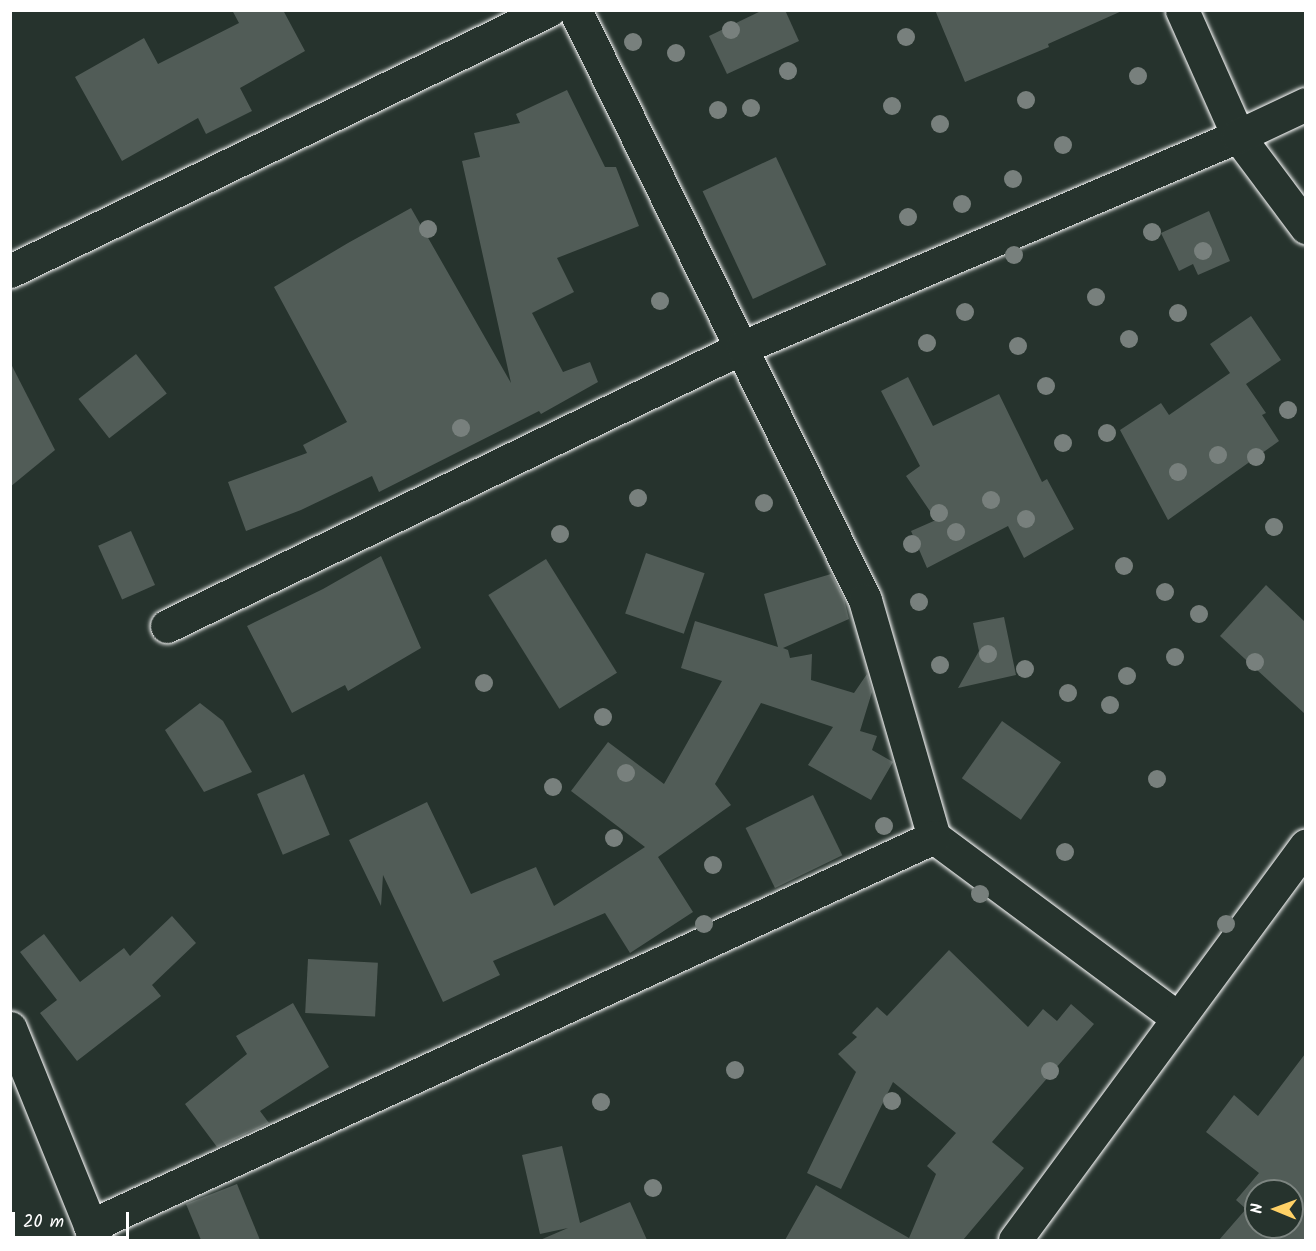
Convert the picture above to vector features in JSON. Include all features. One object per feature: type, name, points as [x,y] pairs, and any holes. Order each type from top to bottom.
[{"type":"street","points":[[10,271],[549,10]]},
{"type":"street","points":[[575,10],[865,600],[934,837],[1178,1018]]},
{"type":"street","points":[[1182,10],[1238,136],[1305,227]]},
{"type":"street","points":[[167,626],[742,347],[1238,136],[1305,104]]},
{"type":"street","points":[[10,1028],[93,1233],[934,837]]},
{"type":"street","points":[[1015,1240],[1305,846]]},
{"type":"building","points":[[232,10],[283,10],[305,51],[240,88],[252,111],[206,134],[198,118],[122,161],[75,77],[144,38],[158,64],[239,23]]},
{"type":"building","points":[[763,10],[785,10],[799,41],[727,74],[709,36]]},
{"type":"building","points":[[935,10],[1124,10],[1048,44],[1049,47],[965,82]]},
{"type":"building","points":[[567,90],[605,167],[616,167],[639,226],[557,258],[574,292],[532,313],[563,372],[590,362],[598,382],[541,414],[539,411],[379,492],[372,476],[301,510],[246,531],[228,482],[307,453],[303,445],[347,422],[274,287],[348,243],[411,208],[511,383],[462,161],[480,157],[474,133],[520,123],[516,114]]},
{"type":"building","points":[[776,157],[826,265],[753,299],[703,191]]},
{"type":"building","points":[[1209,211],[1230,261],[1198,275],[1193,264],[1179,271],[1161,233]]},
{"type":"building","points":[[1251,316],[1281,360],[1246,384],[1266,413],[1262,415],[1279,441],[1168,520],[1120,430],[1161,403],[1169,415],[1230,373],[1210,344]]},
{"type":"building","points":[[136,354],[167,393],[109,438],[78,399]]},
{"type":"building","points":[[10,362],[55,450],[10,487]]},
{"type":"building","points":[[908,377],[933,426],[999,394],[1042,482],[1047,479],[1074,529],[1024,558],[1008,526],[927,568],[911,531],[936,520],[906,476],[920,466],[881,391]]},
{"type":"building","points":[[131,531],[155,585],[122,600],[98,546]]},
{"type":"building","points":[[646,553],[705,573],[684,634],[625,614]]},
{"type":"building","points":[[381,556],[421,648],[348,691],[345,685],[292,713],[247,626],[323,589]]},
{"type":"building","points":[[546,559],[617,673],[559,709],[488,595]]},
{"type":"building","points":[[831,574],[844,599],[849,619],[783,648],[788,650],[790,658],[812,654],[811,680],[854,693],[867,674],[872,692],[860,731],[877,736],[872,750],[893,762],[871,800],[808,765],[833,727],[761,703],[715,784],[731,805],[658,857],[693,912],[630,953],[605,913],[493,961],[500,975],[443,1002],[383,875],[381,906],[349,840],[427,802],[471,894],[536,867],[554,906],[645,847],[571,791],[608,742],[664,784],[722,681],[681,668],[695,621],[778,647],[764,594]]},
{"type":"building","points":[[1266,585],[1305,622],[1305,714],[1220,636]]},
{"type":"building","points":[[1004,617],[1016,675],[958,688],[979,651],[973,623]]},
{"type":"building","points":[[200,703],[223,721],[252,772],[204,792],[165,730]]},
{"type":"building","points":[[1002,721],[1061,762],[1021,820],[962,778]]},
{"type":"building","points":[[304,774],[330,835],[283,855],[257,794]]},
{"type":"building","points":[[813,795],[842,855],[775,888],[746,828]]},
{"type":"building","points":[[172,916],[196,943],[152,985],[161,996],[77,1061],[40,1013],[57,1000],[20,952],[44,934],[80,982],[124,948],[130,956]]},
{"type":"building","points":[[949,950],[1028,1027],[1043,1009],[1057,1021],[1071,1004],[1094,1024],[992,1142],[1024,1168],[963,1240],[785,1240],[816,1185],[909,1238],[936,1174],[927,1166],[956,1133],[893,1082],[841,1189],[807,1173],[856,1072],[838,1054],[857,1037],[852,1033],[877,1007],[887,1016]]},
{"type":"building","points":[[308,959],[378,963],[375,1017],[305,1013]]},
{"type":"building","points":[[293,1003],[329,1067],[260,1111],[269,1123],[217,1147],[185,1104],[247,1054],[236,1036]]},
{"type":"building","points":[[1305,1054],[1305,1240],[1219,1240],[1244,1211],[1244,1239],[1304,1239],[1304,1179],[1254,1179],[1259,1173],[1206,1132],[1234,1095],[1258,1116]]},
{"type":"building","points":[[562,1146],[580,1223],[630,1202],[647,1240],[540,1240],[568,1228],[540,1234],[522,1155]]},
{"type":"building","points":[[237,1184],[260,1240],[201,1240],[186,1204]]},
{"type":"building","points":[[1244,1191],[1244,1207],[1236,1200]]}]
